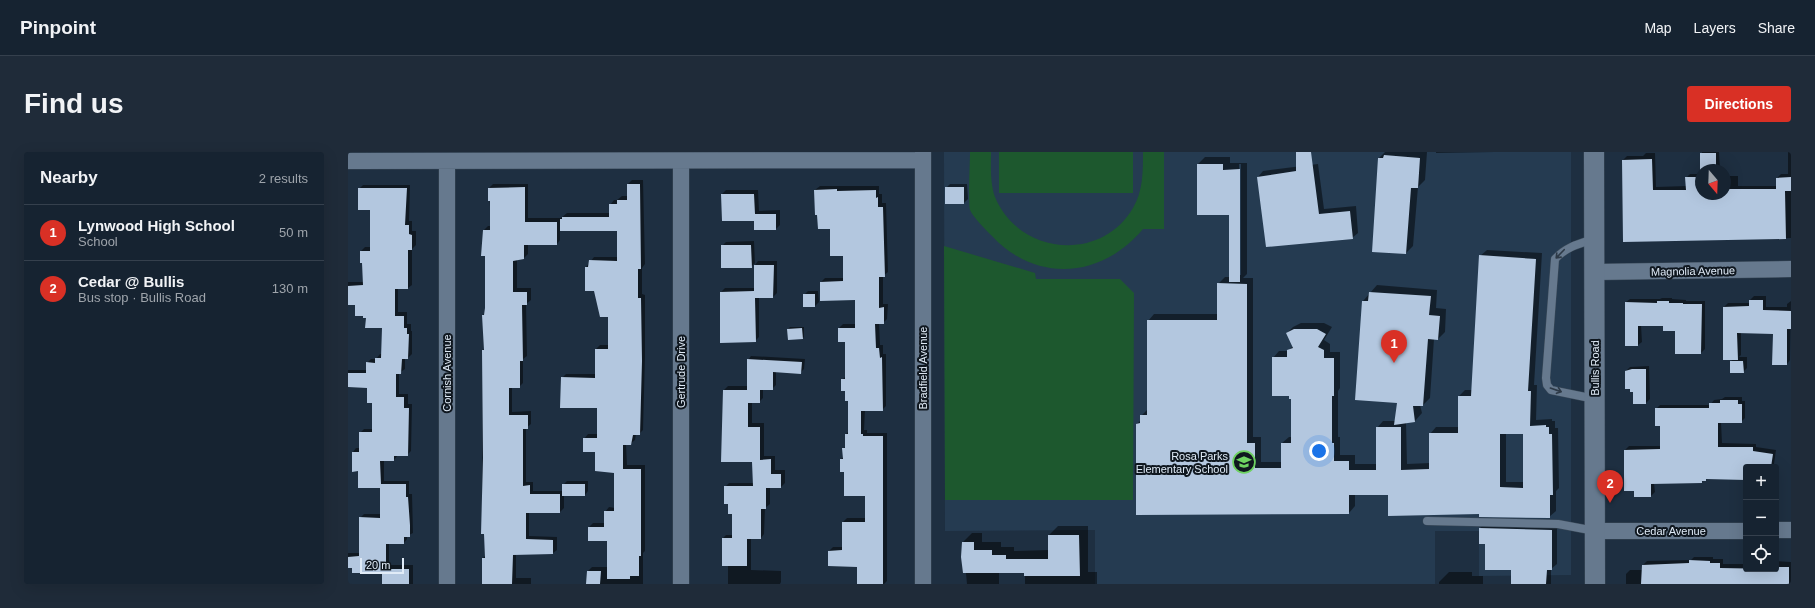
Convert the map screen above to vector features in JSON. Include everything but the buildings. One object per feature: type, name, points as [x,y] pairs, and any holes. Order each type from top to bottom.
[{"type":"street","name":"Bullis Road","points":[[1594,152],[1595,584]]},
{"type":"street","points":[[348,161],[681,160],[923,156]]},
{"type":"street","name":"Bradfield Avenue","points":[[923,156],[923,584]]},
{"type":"street","name":"Gertrude Drive","points":[[681,160],[681,584]]},
{"type":"street","name":"Cornish Avenue","points":[[447,161],[447,584]]},
{"type":"street","name":"Magnolia Avenue","points":[[1595,272],[1791,269]]},
{"type":"street","points":[[1779,530],[1791,530]]},
{"type":"street","name":"Cedar Avenue","points":[[1595,531],[1743,531]]},
{"type":"lane","points":[[1595,239],[1569,247],[1555,259],[1546,378],[1547,385],[1551,390],[1595,400]]},
{"type":"lane","points":[[1427,522],[1558,524],[1595,531]]},
{"type":"shaded area","points":[[944,152],[1571,152],[1571,575],[1479,576],[1479,531],[1435,531],[1435,584],[1095,584],[1095,530],[945,531]]},
{"type":"green space","points":[[970,152],[991,152],[993,192],[1007,216],[1022,231],[1041,240],[1061,245],[1082,244],[1101,238],[1119,226],[1133,208],[1139,195],[1141,188],[1143,152],[1164,152],[1164,229],[1143,229],[1127,245],[1108,258],[1089,265],[1069,269],[1049,268],[1029,262],[1010,251],[992,236],[970,210]]},
{"type":"green space","points":[[999,152],[1133,152],[1133,193],[999,193]]},
{"type":"green space","points":[[944,246],[1035,273],[1036,279],[1120,279],[1134,293],[1133,500],[945,500]]},
{"type":"place","name":"Lynwood High School","points":[[1394,363]]},
{"type":"place","name":"Rosa Parks Elementary School","points":[[1244,462]]},
{"type":"place","name":"Cedar @ Bullis","points":[[1610,503]]}]
